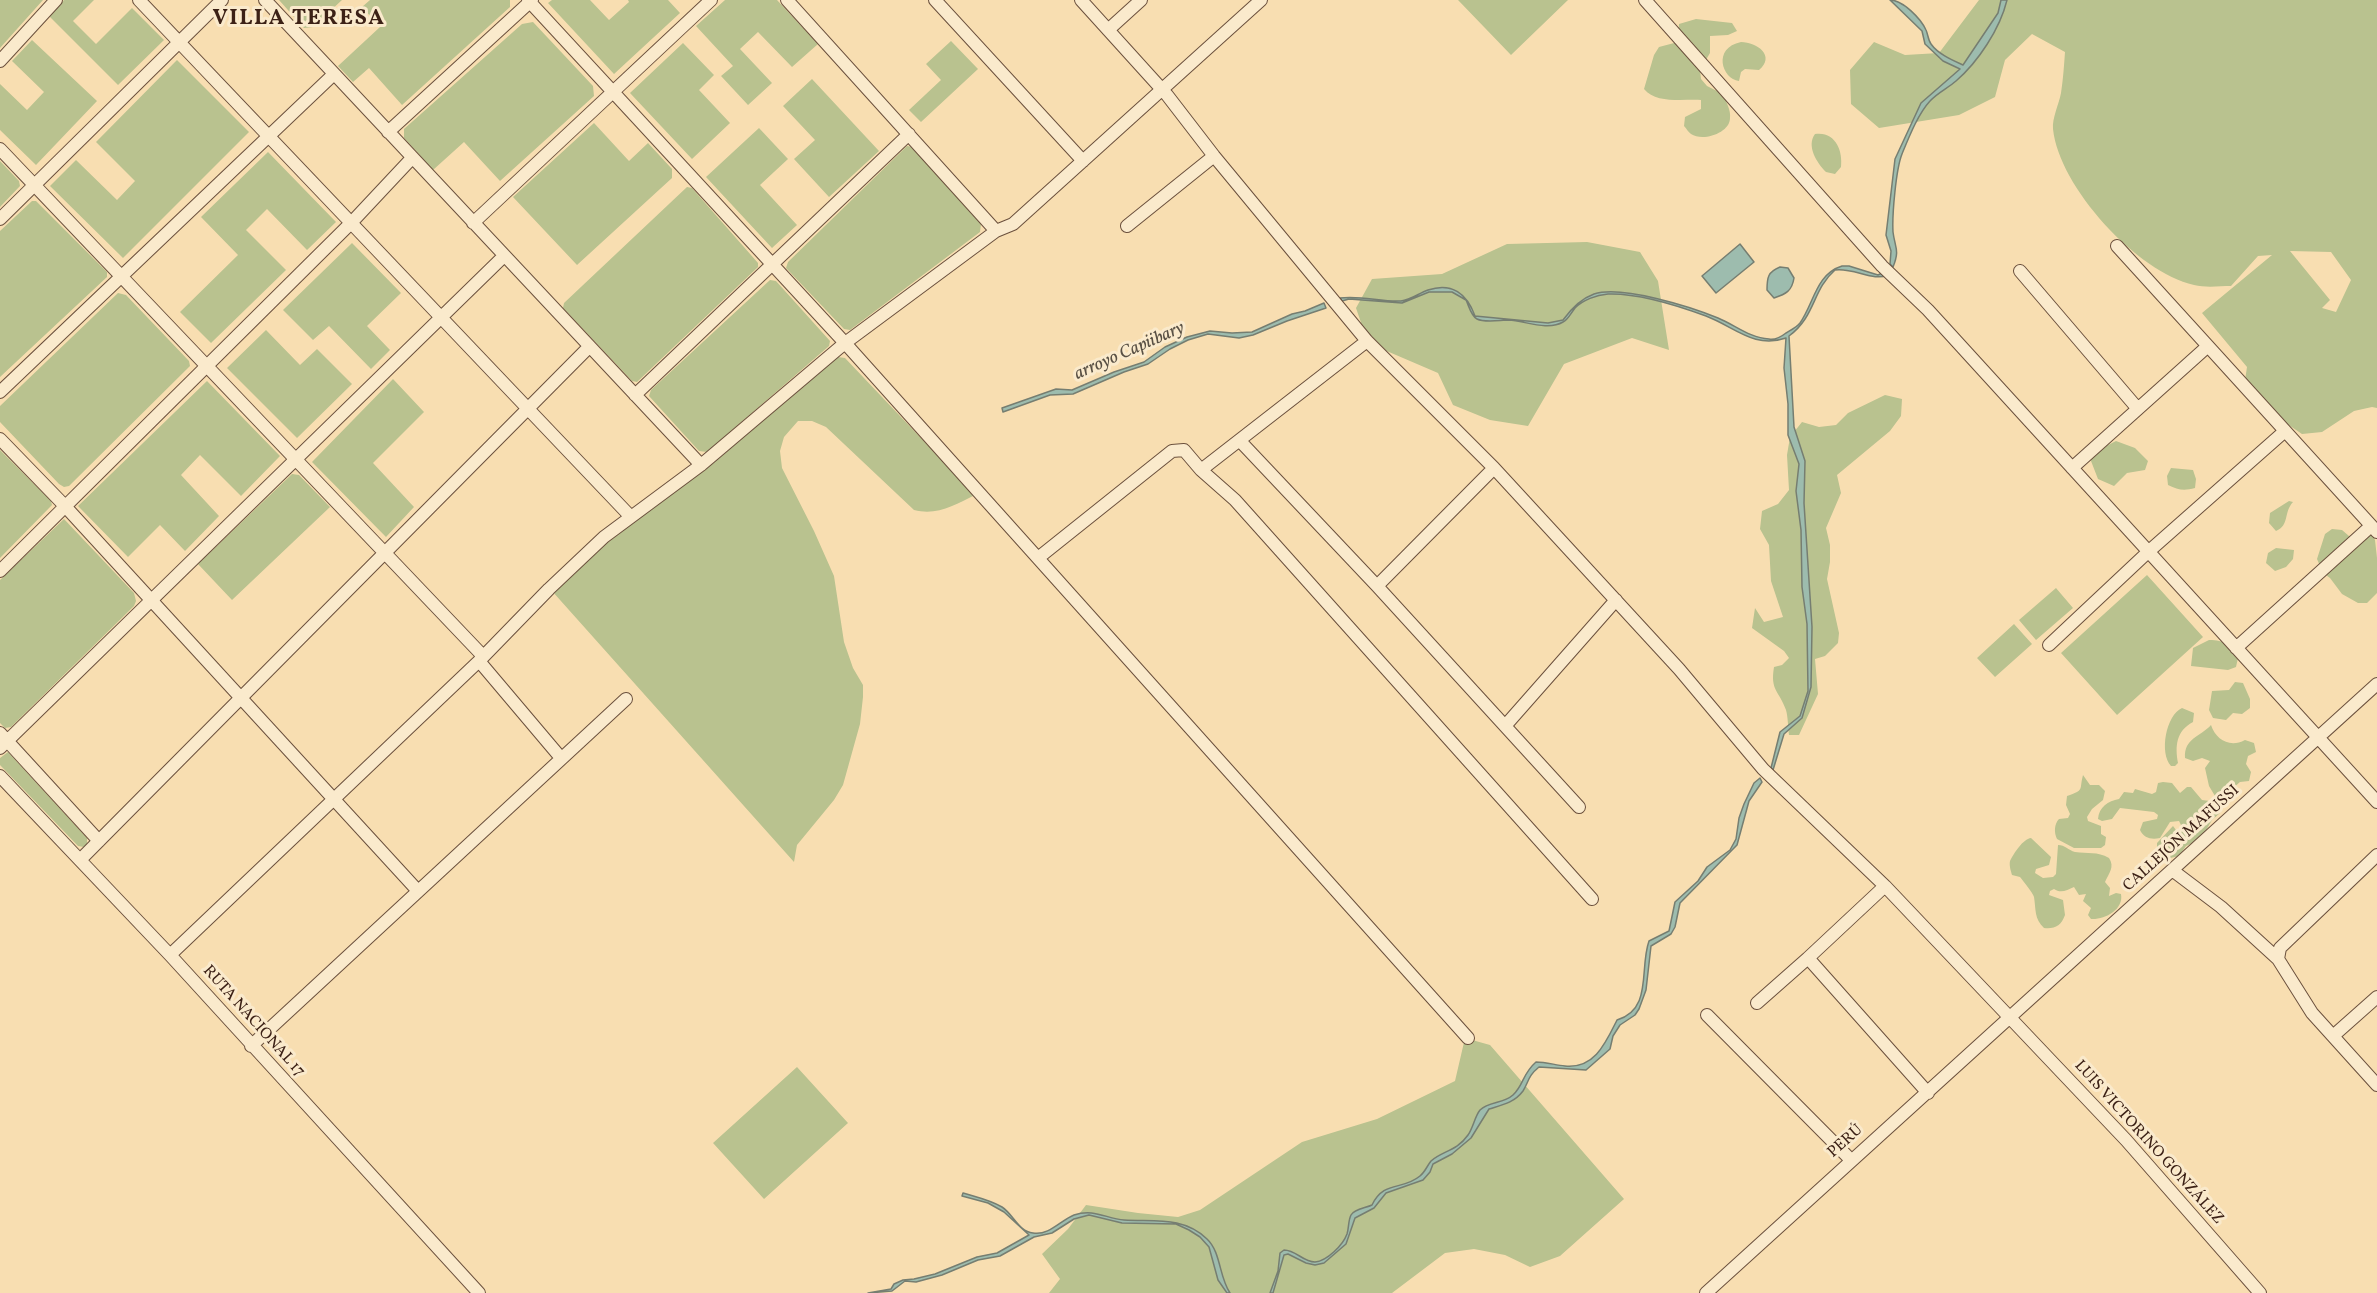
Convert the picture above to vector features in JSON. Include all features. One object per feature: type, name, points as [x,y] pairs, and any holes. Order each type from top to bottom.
[{"type":"street","points":[[0,61],[56,0]]},
{"type":"street","points":[[139,0],[270,135],[631,517]]},
{"type":"street","points":[[0,219],[222,0]]},
{"type":"street","points":[[265,0],[701,465]]},
{"type":"street","points":[[473,223],[711,0]]},
{"type":"street","points":[[787,0],[996,231]]},
{"type":"street","points":[[935,0],[1083,160]]},
{"type":"street","name":"LUIS VICTORINO GONZÁLEZ","points":[[1081,0],[1162,89],[1214,156],[1367,341],[1494,468],[1679,669],[1763,769],[1885,886],[2126,1140],[2260,1293]]},
{"type":"street","points":[[1108,30],[1141,0]]},
{"type":"street","points":[[1645,0],[1882,266],[1928,310],[2377,802]]},
{"type":"street","points":[[388,132],[530,1],[845,343],[1468,1038]]},
{"type":"street","points":[[170,955],[335,800],[604,537],[701,465],[845,343],[996,231],[1013,224],[1254,2]]},
{"type":"street","points":[[0,392],[334,74]]},
{"type":"street","points":[[635,395],[909,134]]},
{"type":"street","points":[[0,150],[385,553],[481,658],[561,758]]},
{"type":"street","points":[[1127,226],[1214,156]]},
{"type":"street","points":[[0,571],[64,505],[352,222],[412,158]]},
{"type":"street","points":[[2117,246],[2374,529],[2236,648]]},
{"type":"street","points":[[99,841],[3,741],[504,256]]},
{"type":"street","points":[[2020,271],[2138,409]]},
{"type":"street","points":[[1201,470],[1367,341]]},
{"type":"street","points":[[2072,468],[2208,346]]},
{"type":"street","points":[[81,859],[589,347]]},
{"type":"street","points":[[2049,645],[2148,552],[2285,430]]},
{"type":"street","points":[[0,439],[64,505],[418,891]]},
{"type":"street","points":[[1240,441],[1377,586],[1579,807]]},
{"type":"street","points":[[1038,558],[1172,451],[1184,450],[1201,470],[1235,500],[1592,899]]},
{"type":"street","points":[[1377,586],[1494,468]]},
{"type":"street","points":[[1505,726],[1616,600]]},
{"type":"street","name":"CALLEJÓN MAFUSSI","points":[[2009,1018],[2377,684]]},
{"type":"street","points":[[251,1046],[626,699]]},
{"type":"street","name":"RUTA NACIONAL 17","points":[[0,776],[170,955],[478,1293]]},
{"type":"street","points":[[2278,959],[2280,948],[2377,855]]},
{"type":"street","points":[[2172,870],[2221,907],[2278,959],[2312,1013],[2377,1085]]},
{"type":"street","points":[[1756,1003],[1885,886]]},
{"type":"street","points":[[1808,958],[1928,1093]]},
{"type":"street","points":[[2333,1036],[2377,997]]},
{"type":"street","points":[[1707,1015],[1851,1160]]},
{"type":"street","name":"PERÚ","points":[[1706,1293],[2009,1018]]},
{"type":"green space","points":[[0,0],[43,0],[0,48]]},
{"type":"green space","points":[[64,0],[94,0],[73,21],[96,44],[132,8],[164,40],[118,85],[49,16]]},
{"type":"green space","points":[[279,0],[342,0],[313,27],[304,28]]},
{"type":"green space","points":[[370,0],[510,0],[510,7],[402,105],[369,68],[353,82],[338,66],[380,27],[362,7]]},
{"type":"green space","points":[[552,0],[590,0],[609,20],[629,2],[628,0],[668,0],[680,13],[614,74],[548,3]]},
{"type":"green space","points":[[725,0],[777,0],[818,44],[792,67],[758,32],[740,49],[772,83],[748,105],[721,76],[733,66],[696,26]]},
{"type":"green space","points":[[1458,0],[1568,0],[1511,55]]},
{"type":"green space","points":[[1979,0],[2377,0],[2377,408],[2354,411],[2322,432],[2302,434],[2271,413],[2244,387],[2247,367],[2202,313],[2272,255],[2258,256],[2231,286],[2194,285],[2172,277],[2149,263],[2104,224],[2085,200],[2058,152],[2053,125],[2061,93],[2065,52],[2032,34],[2005,60],[1995,97],[1959,115],[1879,128],[1851,104],[1850,70],[1874,42],[1905,55],[1939,53]],"holes":[[[2290,251],[2331,252],[2351,280],[2336,312],[2322,308],[2330,300]]]},
{"type":"green space","points":[[1696,19],[1732,23],[1737,31],[1728,35],[1710,36],[1710,53],[1700,70],[1701,79],[1707,86],[1723,94],[1730,118],[1726,128],[1721,132],[1702,137],[1691,134],[1684,126],[1685,117],[1701,109],[1701,100],[1663,99],[1649,94],[1644,89],[1654,55],[1659,47],[1678,42],[1679,24]]},
{"type":"green space","points":[[533,22],[593,86],[594,96],[500,181],[464,142],[433,170],[404,138],[404,129],[522,24]]},
{"type":"green space","points":[[32,40],[97,101],[36,165],[0,130],[0,84],[27,110],[44,92],[12,61]]},
{"type":"green space","points":[[951,41],[978,69],[921,122],[909,110],[941,80],[926,64]]},
{"type":"green space","points":[[1741,42],[1758,47],[1766,60],[1759,70],[1745,69],[1741,72],[1739,81],[1728,75],[1723,56],[1732,45]]},
{"type":"green space","points":[[683,43],[714,75],[699,90],[730,123],[692,159],[630,93]]},
{"type":"green space","points":[[177,60],[249,132],[123,258],[50,186],[76,160],[117,200],[135,181],[96,142]]},
{"type":"green space","points":[[812,79],[879,151],[829,197],[794,159],[815,140],[783,106]]},
{"type":"green space","points":[[594,123],[629,161],[648,143],[672,169],[672,178],[577,265],[513,197]]},
{"type":"green space","points":[[759,128],[788,159],[760,185],[797,225],[772,248],[706,177]]},
{"type":"green space","points":[[1815,134],[1828,136],[1839,148],[1841,167],[1835,174],[1826,172],[1816,159],[1812,149]]},
{"type":"green space","points":[[907,146],[913,147],[981,224],[980,232],[850,330],[844,329],[786,268],[788,262]]},
{"type":"green space","points":[[268,152],[336,222],[307,250],[267,209],[246,230],[286,270],[211,343],[180,312],[238,255],[201,217]]},
{"type":"green space","points":[[0,161],[19,181],[20,186],[0,207]]},
{"type":"green space","points":[[687,187],[692,188],[758,263],[758,267],[637,382],[632,381],[563,308],[564,303]]},
{"type":"green space","points":[[32,201],[36,201],[107,272],[107,277],[0,377],[0,231]]},
{"type":"green space","points":[[1587,242],[1640,252],[1658,281],[1669,350],[1632,338],[1564,364],[1528,426],[1490,420],[1453,405],[1438,373],[1368,343],[1356,308],[1372,279],[1442,274],[1507,244]]},
{"type":"green space","points":[[352,243],[401,293],[367,326],[390,350],[371,369],[329,326],[313,340],[283,310]]},
{"type":"green space","points":[[770,280],[776,281],[830,341],[829,346],[707,452],[699,451],[649,396],[651,390]]},
{"type":"green space","points":[[118,293],[126,295],[189,361],[190,366],[69,486],[64,487],[0,422],[0,406]]},
{"type":"green space","points":[[266,330],[300,365],[317,349],[352,384],[297,438],[227,368]]},
{"type":"green space","points":[[838,357],[845,358],[975,495],[938,511],[914,510],[826,427],[812,421],[798,421],[784,437],[780,451],[782,468],[834,576],[844,642],[853,668],[863,685],[860,724],[843,785],[834,800],[797,845],[794,862],[552,591],[598,550],[702,470]]},
{"type":"green space","points":[[393,379],[424,412],[373,463],[414,507],[386,537],[312,462]]},
{"type":"green space","points":[[207,381],[280,456],[241,496],[200,455],[181,475],[219,516],[185,551],[160,525],[128,557],[78,506]]},
{"type":"green space","points":[[1885,395],[1902,399],[1901,416],[1890,431],[1837,475],[1841,493],[1826,528],[1830,545],[1827,579],[1839,633],[1838,643],[1825,656],[1815,659],[1818,694],[1799,735],[1789,735],[1786,710],[1774,686],[1773,675],[1774,667],[1782,665],[1789,658],[1784,651],[1752,628],[1755,608],[1764,622],[1783,617],[1771,581],[1769,545],[1760,529],[1762,511],[1778,504],[1789,490],[1787,455],[1790,437],[1802,422],[1819,427],[1836,425],[1848,413]]},
{"type":"green space","points":[[2116,441],[2135,448],[2148,461],[2145,470],[2127,473],[2114,486],[2098,479],[2091,461],[2092,453]]},
{"type":"green space","points":[[0,450],[51,501],[52,505],[0,558]]},
{"type":"green space","points":[[2171,468],[2193,470],[2196,479],[2195,488],[2181,490],[2168,485],[2167,476]]},
{"type":"green space","points":[[292,474],[299,475],[330,507],[232,600],[198,564]]},
{"type":"green space","points":[[2289,501],[2293,502],[2285,522],[2276,531],[2269,523],[2270,513]]},
{"type":"green space","points":[[64,519],[134,593],[136,601],[134,606],[11,727],[5,728],[0,723],[0,580]]},
{"type":"green space","points":[[2332,529],[2342,530],[2349,536],[2370,532],[2375,540],[2377,593],[2367,603],[2358,603],[2342,594],[2330,578],[2323,573],[2317,559],[2325,534]]},
{"type":"green space","points":[[2276,548],[2294,550],[2293,559],[2286,567],[2275,571],[2266,563],[2268,553]]},
{"type":"green space","points":[[2147,575],[2203,637],[2117,715],[2061,653]]},
{"type":"green space","points":[[2056,588],[2073,608],[2036,640],[2019,620]]},
{"type":"green space","points":[[2014,624],[2032,644],[1995,677],[1977,658]]},
{"type":"green space","points":[[2209,640],[2223,642],[2229,647],[2238,658],[2236,667],[2228,670],[2191,666],[2193,648]]},
{"type":"green space","points":[[2235,682],[2243,683],[2250,699],[2250,708],[2242,714],[2233,713],[2226,720],[2213,718],[2209,710],[2212,691],[2229,690]]},
{"type":"green space","points":[[2182,708],[2194,713],[2193,722],[2180,734],[2177,745],[2178,763],[2171,766],[2165,752],[2166,735],[2172,718]]},
{"type":"green space","points":[[2211,725],[2216,735],[2224,741],[2234,743],[2245,740],[2254,743],[2256,752],[2248,756],[2246,764],[2251,772],[2249,781],[2240,782],[2233,788],[2234,798],[2226,803],[2218,801],[2209,786],[2205,768],[2210,761],[2202,758],[2193,761],[2185,758],[2185,751],[2190,742]]},
{"type":"green space","points":[[8,752],[87,838],[87,845],[78,846],[0,765],[0,758]]},
{"type":"green space","points":[[2083,775],[2090,785],[2099,785],[2105,791],[2103,800],[2092,809],[2087,817],[2088,821],[2101,826],[2101,834],[2106,837],[2105,845],[2101,848],[2074,848],[2057,839],[2055,834],[2057,821],[2068,818],[2070,814],[2066,805],[2067,796],[2079,791]]},
{"type":"green space","points":[[2158,783],[2172,783],[2180,793],[2187,787],[2191,787],[2202,800],[2210,801],[2217,806],[2220,813],[2212,820],[2205,832],[2195,842],[2186,846],[2179,856],[2166,859],[2157,855],[2157,843],[2173,826],[2176,830],[2180,829],[2179,821],[2170,822],[2160,838],[2154,839],[2146,837],[2140,830],[2143,822],[2157,819],[2158,815],[2154,812],[2120,808],[2112,819],[2102,821],[2098,819],[2105,805],[2119,799],[2124,792],[2133,793],[2135,789],[2152,794],[2156,792]]},
{"type":"green space","points":[[2031,838],[2051,857],[2049,865],[2036,869],[2035,873],[2043,878],[2053,877],[2056,874],[2058,845],[2075,852],[2109,858],[2110,873],[2105,882],[2110,888],[2109,896],[2116,893],[2121,894],[2121,900],[2116,909],[2102,918],[2091,919],[2088,915],[2091,908],[2083,901],[2086,894],[2079,895],[2074,887],[2062,891],[2054,889],[2049,895],[2063,900],[2065,915],[2057,926],[2044,928],[2037,917],[2033,895],[2020,877],[2012,875],[2010,867],[2010,861],[2016,850]]},
{"type":"green space","points":[[1465,1038],[1490,1045],[1624,1199],[1560,1256],[1530,1267],[1505,1255],[1474,1249],[1445,1253],[1392,1293],[1049,1293],[1060,1279],[1042,1254],[1068,1229],[1086,1205],[1178,1217],[1200,1210],[1302,1142],[1377,1119],[1455,1081]]},
{"type":"green space","points":[[797,1067],[848,1123],[764,1199],[713,1143]]},
{"type":"shaded area","points":[[1890,0],[1900,3],[1916,16],[1937,51],[1963,65],[1998,13],[2001,0],[2007,0],[1994,33],[1980,55],[1956,81],[1936,95],[1926,106],[1902,154],[1893,215],[1897,253],[1893,267],[1890,264],[1891,251],[1886,235],[1895,159],[1921,103],[1960,69],[1943,61],[1925,44],[1922,31]]},
{"type":"shaded area","points":[[1740,244],[1754,262],[1716,293],[1702,276]]},
{"type":"shaded area","points":[[1842,266],[1878,275],[1884,272],[1887,275],[1876,277],[1849,270],[1835,270],[1822,286],[1804,320],[1789,336],[1794,427],[1805,461],[1804,503],[1812,627],[1811,687],[1802,718],[1784,734],[1773,770],[1771,768],[1780,732],[1800,716],[1808,691],[1807,624],[1802,587],[1801,530],[1796,491],[1799,464],[1788,435],[1788,404],[1784,368],[1786,338],[1775,341],[1754,339],[1706,316],[1683,308],[1619,294],[1590,298],[1575,308],[1565,321],[1550,326],[1509,320],[1477,319],[1470,311],[1466,300],[1452,292],[1429,292],[1402,303],[1349,299],[1342,301],[1340,298],[1401,301],[1428,290],[1444,288],[1463,296],[1468,302],[1472,308],[1475,316],[1548,323],[1563,320],[1576,305],[1594,294],[1621,292],[1656,298],[1691,308],[1755,336],[1776,339],[1799,324],[1826,275]]},
{"type":"shaded area","points":[[1780,267],[1788,268],[1794,278],[1788,291],[1774,298],[1767,290],[1768,278]]},
{"type":"shaded area","points":[[1324,303],[1326,308],[1253,335],[1239,338],[1208,334],[1188,340],[1148,364],[1073,394],[1050,395],[1003,412],[1002,408],[1056,389],[1072,390],[1144,362],[1165,347],[1187,337],[1210,331],[1252,332]]},
{"type":"shaded area","points":[[1760,778],[1762,782],[1749,801],[1737,845],[1680,903],[1675,927],[1671,934],[1651,946],[1646,990],[1639,1009],[1635,1015],[1620,1025],[1613,1036],[1610,1049],[1586,1070],[1539,1067],[1516,1098],[1489,1109],[1471,1138],[1452,1154],[1433,1164],[1423,1180],[1386,1193],[1374,1208],[1355,1218],[1346,1244],[1324,1263],[1315,1265],[1288,1254],[1284,1255],[1273,1293],[1270,1293],[1278,1271],[1280,1253],[1284,1250],[1288,1251],[1315,1262],[1329,1256],[1345,1238],[1353,1213],[1372,1205],[1382,1192],[1413,1181],[1422,1174],[1431,1161],[1464,1140],[1480,1110],[1513,1095],[1536,1062],[1575,1066],[1592,1059],[1604,1045],[1617,1020],[1628,1015],[1636,1007],[1643,987],[1649,941],[1669,931],[1675,902],[1698,881],[1707,867],[1730,850],[1736,839],[1744,804],[1754,783]]},
{"type":"shaded area","points":[[963,1193],[1002,1207],[1024,1230],[1033,1233],[1050,1230],[1069,1217],[1081,1213],[1100,1214],[1124,1220],[1178,1223],[1198,1232],[1212,1244],[1230,1293],[1227,1293],[1218,1280],[1209,1247],[1189,1230],[1176,1224],[1122,1223],[1089,1215],[1074,1219],[1052,1233],[1034,1237],[1000,1256],[978,1260],[942,1275],[916,1282],[905,1281],[892,1291],[868,1293],[891,1289],[894,1284],[903,1280],[935,1274],[977,1257],[997,1253],[1029,1235],[1004,1212],[988,1203],[962,1196]]},
{"type":"district","name":"VILLA TERESA","points":[[299,20]]},
{"type":"water label","name":"arroyo Capiibary","points":[[1130,352]]}]
